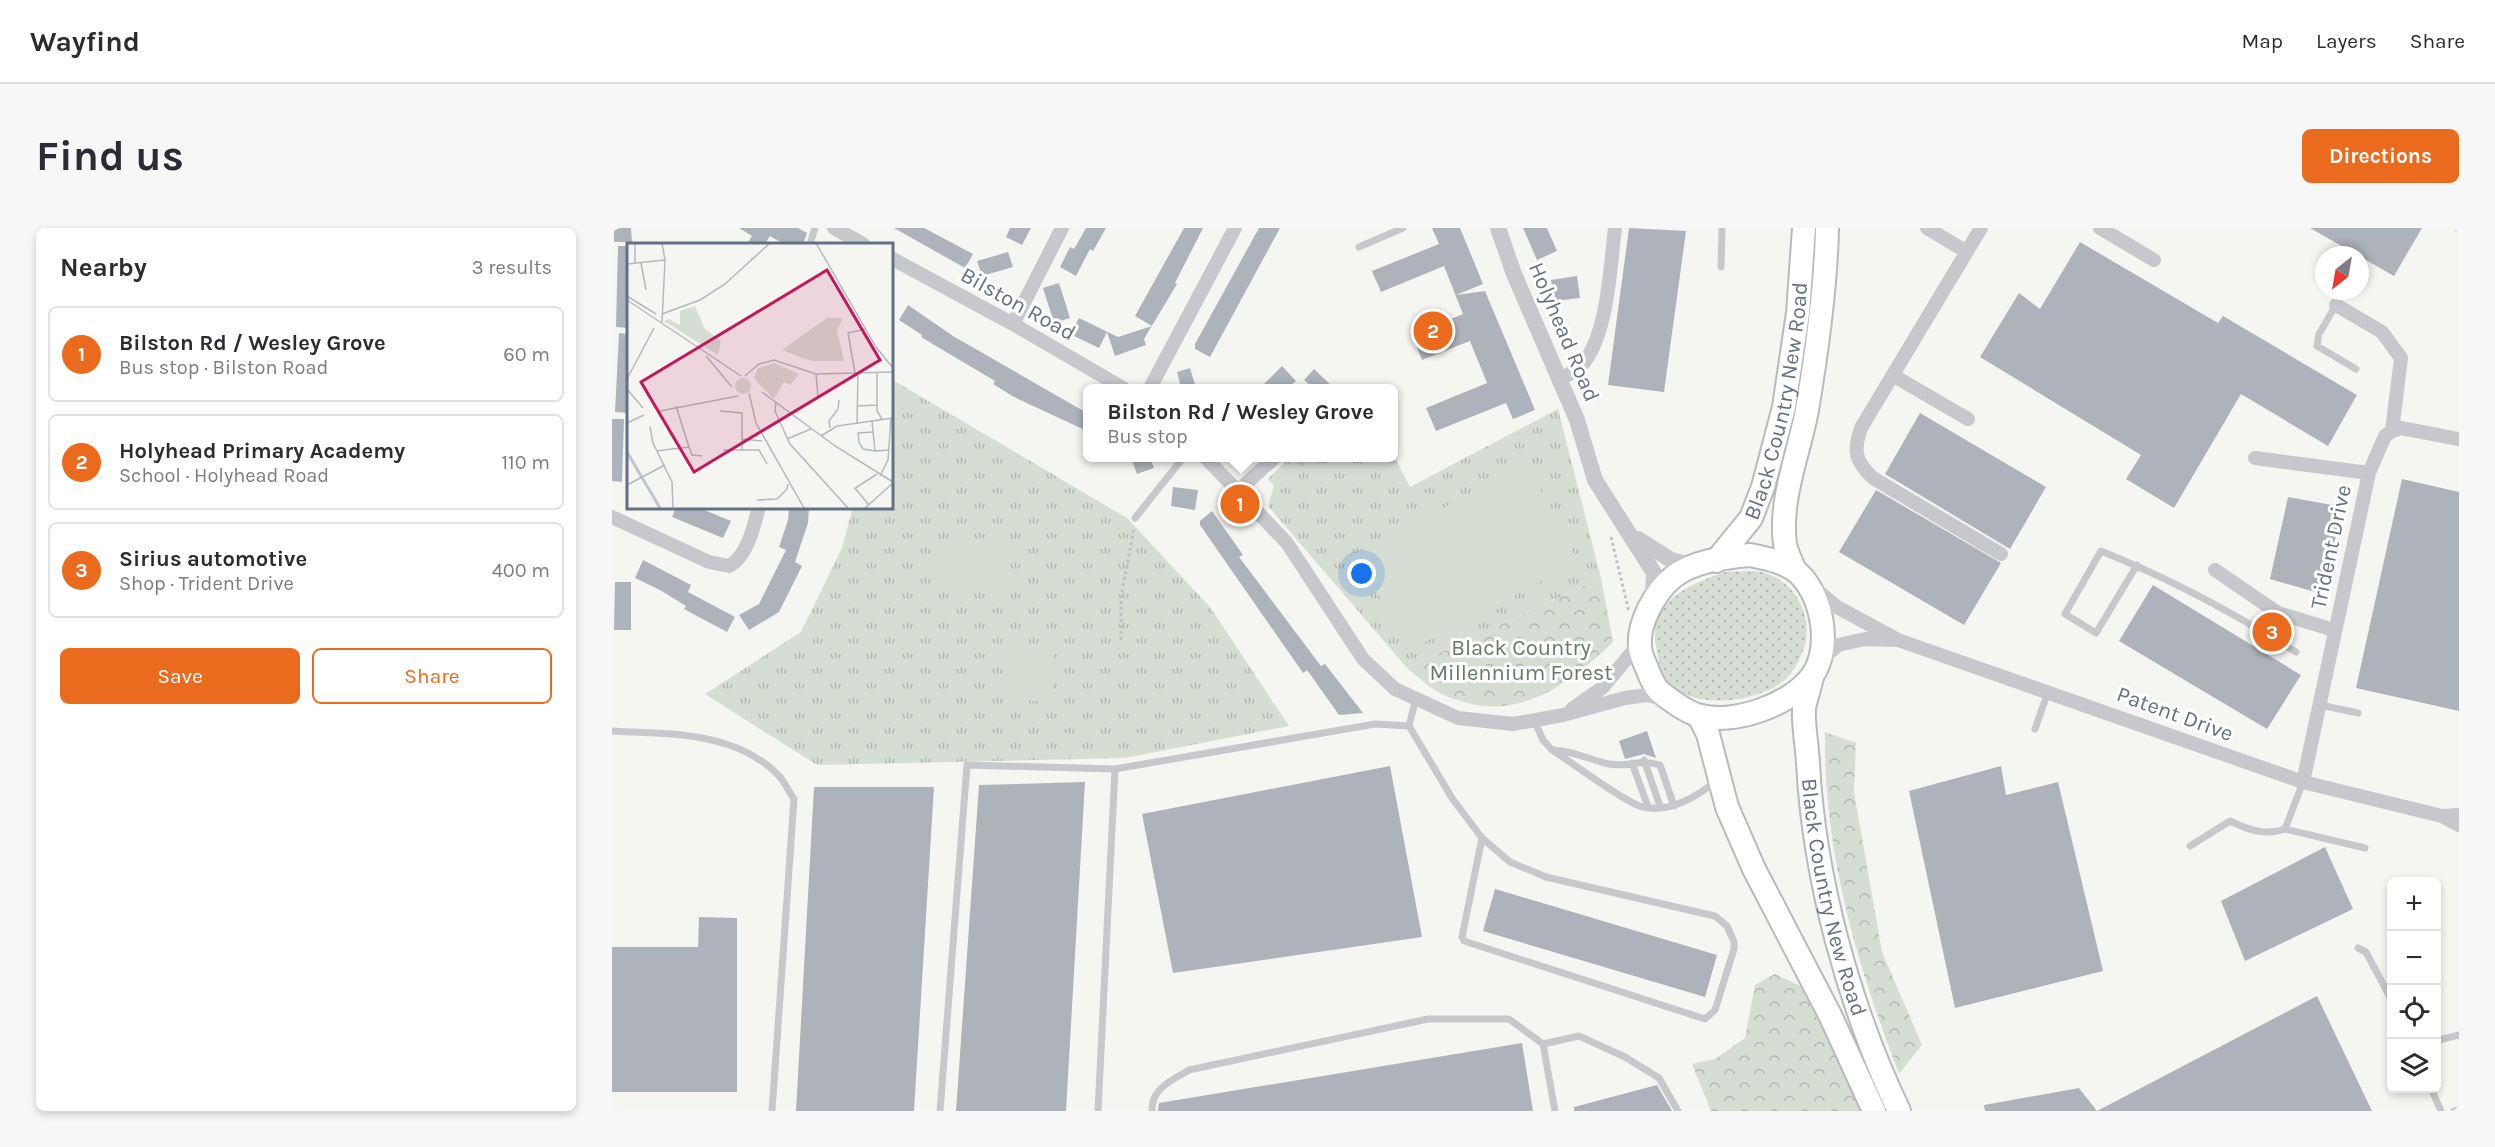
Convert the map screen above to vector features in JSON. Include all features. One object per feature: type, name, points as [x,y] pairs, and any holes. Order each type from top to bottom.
[{"type":"highway","name":"Black Country New Road","points":[[1716,561],[1751,518],[1763,487],[1784,407],[1798,313],[1804,228]]},
{"type":"highway","name":"Black Country New Road","points":[[1801,576],[1785,546],[1784,526],[1811,379],[1822,303],[1828,230]]},
{"type":"highway","points":[[1750,555],[1782,563],[1801,576],[1816,601],[1821,619],[1822,641],[1816,669],[1792,697],[1779,704],[1725,717],[1699,716],[1671,700],[1656,688],[1640,639],[1653,601],[1673,577],[1694,566],[1750,555]]},
{"type":"highway","name":"Black Country New Road","points":[[1816,669],[1804,708],[1809,795],[1820,870],[1833,926],[1869,1039],[1899,1111]]},
{"type":"highway","name":"Black Country New Road","points":[[1699,716],[1708,734],[1728,807],[1754,869],[1830,1015],[1874,1111]]},
{"type":"street","points":[[834,228],[857,243]]},
{"type":"street","points":[[1012,324],[1062,228]]},
{"type":"street","points":[[1152,384],[1235,228]]},
{"type":"street","name":"Holyhead Road","points":[[1498,228],[1514,274],[1577,420],[1606,474],[1617,523],[1653,573],[1653,601]]},
{"type":"street","points":[[1560,379],[1576,370],[1593,346],[1603,316],[1615,228]]},
{"type":"street","points":[[1927,228],[1967,252]]},
{"type":"street","points":[[1982,228],[1861,428],[1855,445],[1856,457],[1873,478],[2001,554]]},
{"type":"street","points":[[2100,228],[2154,260]]},
{"type":"street","name":"Bilston Road","points":[[892,259],[1116,384]]},
{"type":"street","name":"Trident Drive","points":[[2303,782],[2369,473],[2385,436],[2392,431],[2401,358],[2382,332],[2336,305]]},
{"type":"street","points":[[1894,376],[1968,419]]},
{"type":"street","points":[[2392,431],[2401,428],[2459,439]]},
{"type":"street","name":"Trident Drive","points":[[2255,458],[2369,473]]},
{"type":"street","points":[[1210,462],[1287,543],[1363,659],[1395,689],[1458,718],[1513,724],[1563,715],[1638,696],[1671,700]]},
{"type":"street","points":[[1239,490],[1270,462]]},
{"type":"street","points":[[612,517],[709,562],[729,566],[736,563],[745,546],[759,508]]},
{"type":"street","points":[[1617,523],[1647,547],[1671,560],[1694,566]]},
{"type":"street","name":"Trident Drive","points":[[2215,570],[2281,614],[2334,630]]},
{"type":"street","name":"Patent Drive","points":[[1801,576],[1838,607],[1898,640],[2303,782],[2442,816],[2459,825]]},
{"type":"street","points":[[1563,715],[1602,688],[1640,639]]},
{"type":"street","name":"Patent Drive","points":[[1816,669],[1838,645],[1865,639],[1898,640]]},
{"type":"street","name":"Patent Drive","points":[[2442,816],[2459,814]]},
{"type":"lane","points":[[810,243],[815,228]]},
{"type":"lane","points":[[1359,247],[1403,228]]},
{"type":"lane","points":[[1720,267],[1722,228]]},
{"type":"lane","points":[[2336,305],[2319,334],[2317,346],[2356,369]]},
{"type":"lane","points":[[1136,518],[1180,462]]},
{"type":"lane","points":[[2137,565],[2096,633],[2065,614],[2101,551],[2137,565],[2187,587],[2295,652]]},
{"type":"lane","points":[[2268,635],[2281,614]]},
{"type":"lane","points":[[2035,729],[2048,692]]},
{"type":"lane","points":[[1416,698],[1409,726],[1452,798],[1482,838],[1510,862],[1546,878],[1707,914],[1722,921],[1731,934],[1734,949],[1718,1000],[1710,1016],[1705,1018],[1684,1013],[1636,994],[1468,945],[1462,937],[1482,838]]},
{"type":"lane","points":[[2320,705],[2358,713]]},
{"type":"lane","points":[[1534,720],[1543,740],[1552,750],[1643,807],[1674,806],[1699,795],[1721,777]]},
{"type":"lane","points":[[940,1111],[967,765],[1115,769],[1375,724],[1409,726]]},
{"type":"lane","points":[[612,731],[716,739],[763,762],[780,777],[794,800],[772,1111]]},
{"type":"lane","points":[[1552,750],[1569,751],[1610,764],[1644,760],[1660,765],[1674,806]]},
{"type":"lane","points":[[1644,760],[1660,806]]},
{"type":"lane","points":[[1632,763],[1648,807]]},
{"type":"lane","points":[[1098,1111],[1115,769]]},
{"type":"lane","points":[[2285,829],[2303,782]]},
{"type":"lane","points":[[2190,846],[2230,821],[2250,831],[2273,833],[2285,829],[2366,848]]},
{"type":"lane","points":[[2358,948],[2366,952],[2387,993]]},
{"type":"lane","points":[[1152,1111],[1152,1104],[1159,1088],[1189,1070],[1428,1019],[1509,1019],[1543,1044],[1555,1111]]},
{"type":"lane","points":[[1543,1044],[1579,1035],[1625,1057],[1659,1078],[1678,1111]]},
{"type":"lane","points":[[2441,1040],[2459,1035]]},
{"type":"lane","points":[[2433,1093],[2441,1111]]},
{"type":"lane","points":[[2454,1111],[2459,1110]]},
{"type":"path","points":[[1121,640],[1121,597],[1136,518]]},
{"type":"path","points":[[1617,523],[1625,606],[1640,639]]},
{"type":"green space","points":[[892,380],[1127,518],[1210,607],[1289,726],[1125,758],[817,765],[705,694],[801,632],[842,548],[853,508],[892,508]]},
{"type":"green space","points":[[1558,409],[1601,578],[1407,668],[1268,506],[1274,486],[1268,479],[1285,462],[1397,462],[1410,487]]},
{"type":"green space","points":[[1527,464],[1578,562],[1408,651],[1357,553]]},
{"type":"green space","points":[[1006,543],[1006,589],[938,591],[936,544]]},
{"type":"green space","points":[[1725,572],[1761,572],[1773,576],[1792,590],[1803,610],[1806,622],[1805,645],[1791,673],[1783,682],[1767,691],[1740,699],[1698,698],[1674,688],[1665,678],[1655,642],[1657,621],[1662,610],[1679,593]]},
{"type":"green space","name":"Black Country Millennium Forest","points":[[1601,578],[1613,642],[1575,675],[1534,698],[1513,704],[1490,706],[1466,703],[1436,691],[1407,668]]},
{"type":"green space","points":[[1005,646],[1055,649],[1051,702],[1001,699]]},
{"type":"green space","points":[[1825,732],[1856,743],[1854,792],[1882,952],[1922,1045],[1899,1074],[1869,991],[1836,863],[1826,776]]},
{"type":"green space","points":[[1775,974],[1803,987],[1861,1111],[1711,1111],[1692,1064],[1715,1059],[1745,1038],[1755,985]]},
{"type":"building","points":[[614,228],[631,228],[632,242],[614,242]]},
{"type":"building","points":[[739,228],[798,228],[807,233],[803,243],[782,243],[770,236],[766,243],[748,243],[752,236]]},
{"type":"building","points":[[894,228],[924,228],[973,254],[965,268]]},
{"type":"building","points":[[1010,228],[1031,228],[1022,245],[1006,237]]},
{"type":"building","points":[[1086,228],[1106,228],[1093,251],[1090,249],[1076,276],[1060,267],[1070,247],[1074,249]]},
{"type":"building","points":[[1184,228],[1203,228],[1175,283],[1177,284],[1152,326],[1135,316]]},
{"type":"building","points":[[1259,228],[1280,228],[1210,357],[1195,349],[1195,344]]},
{"type":"building","points":[[1432,228],[1460,228],[1483,284],[1456,295],[1485,291],[1535,410],[1513,419],[1506,403],[1436,431],[1426,408],[1487,383],[1470,341],[1422,360],[1412,335],[1463,314],[1444,266],[1381,292],[1372,271],[1439,244]]},
{"type":"building","points":[[1523,228],[1547,228],[1557,251],[1537,260]]},
{"type":"building","points":[[1629,228],[1686,231],[1664,392],[1608,385]]},
{"type":"building","points":[[2310,228],[2422,228],[2394,276],[2369,262],[2369,246],[2342,246]]},
{"type":"building","points":[[2080,242],[2218,323],[2223,316],[2357,395],[2328,446],[2241,394],[2174,508],[2126,479],[2141,455],[1980,357],[2019,293],[2040,309]]},
{"type":"building","points":[[618,246],[627,246],[627,328],[616,327]]},
{"type":"building","points":[[1008,252],[1013,267],[982,276],[977,261]]},
{"type":"building","points":[[1577,276],[1580,298],[1555,301],[1551,280]]},
{"type":"building","points":[[1059,283],[1070,318],[1054,323],[1043,288]]},
{"type":"building","points":[[908,305],[953,336],[1083,411],[1083,429],[1014,397],[993,384],[995,381],[921,337],[922,335],[899,320]]},
{"type":"building","points":[[1079,318],[1118,337],[1152,326],[1144,339],[1146,345],[1115,356],[1107,332],[1099,348],[1070,334]]},
{"type":"building","points":[[619,333],[627,334],[627,413],[615,412]]},
{"type":"building","points":[[1282,366],[1296,381],[1293,384],[1264,384]]},
{"type":"building","points":[[1190,368],[1195,384],[1180,384],[1177,372]]},
{"type":"building","points":[[1314,369],[1330,384],[1308,384],[1304,380]]},
{"type":"building","points":[[1920,413],[2046,487],[2010,549],[1885,474]]},
{"type":"building","points":[[612,419],[624,419],[622,482],[612,481]]},
{"type":"building","points":[[1132,462],[1152,462],[1154,468],[1137,474]]},
{"type":"building","points":[[2402,479],[2459,492],[2459,711],[2356,688]]},
{"type":"building","points":[[1173,487],[1198,490],[1195,510],[1171,506]]},
{"type":"building","points":[[1876,490],[2001,563],[1964,625],[1839,552]]},
{"type":"building","points":[[2288,497],[2343,507],[2322,594],[2270,579]]},
{"type":"building","points":[[676,508],[699,508],[731,521],[723,538],[672,517]]},
{"type":"building","points":[[789,508],[809,508],[808,523],[795,562],[802,566],[779,612],[749,630],[739,615],[759,604],[786,550],[779,547],[788,520]]},
{"type":"building","points":[[1212,511],[1243,555],[1239,557],[1321,666],[1325,664],[1363,713],[1339,715],[1307,670],[1303,673],[1200,525],[1200,521]]},
{"type":"building","points":[[643,560],[691,585],[688,592],[735,617],[727,632],[684,609],[686,606],[660,590],[635,578]]},
{"type":"building","points":[[615,582],[631,582],[631,630],[614,630]]},
{"type":"building","points":[[2153,585],[2301,675],[2267,729],[2119,641]]},
{"type":"building","points":[[1647,731],[1656,758],[1644,754],[1625,759],[1619,741]]},
{"type":"building","points":[[1390,766],[1422,937],[1173,973],[1142,814]]},
{"type":"building","points":[[2001,766],[2006,795],[2058,782],[2103,971],[1955,1008],[1909,791]]},
{"type":"building","points":[[1085,782],[1066,1111],[956,1111],[979,785]]},
{"type":"building","points":[[814,787],[934,787],[914,1111],[796,1111]]},
{"type":"building","points":[[2325,847],[2353,909],[2245,961],[2221,901]]},
{"type":"building","points":[[1495,889],[1717,955],[1705,997],[1483,931]]},
{"type":"building","points":[[699,917],[737,918],[737,1092],[612,1092],[612,947],[698,947]]},
{"type":"building","points":[[2317,996],[2372,1111],[2097,1111]]},
{"type":"building","points":[[1522,1043],[1533,1111],[1158,1111],[1159,1103]]},
{"type":"building","points":[[1657,1085],[1672,1111],[1574,1111],[1574,1107]]},
{"type":"building","points":[[2079,1088],[2097,1111],[1985,1111],[1984,1105]]},
{"type":"place","name":"Holyhead Primary Academy","points":[[1433,331]]},
{"type":"place","name":"Bilston Rd / Wesley Grove","points":[[1240,504]]},
{"type":"place","name":"Sirius automotive","points":[[2272,632]]}]
